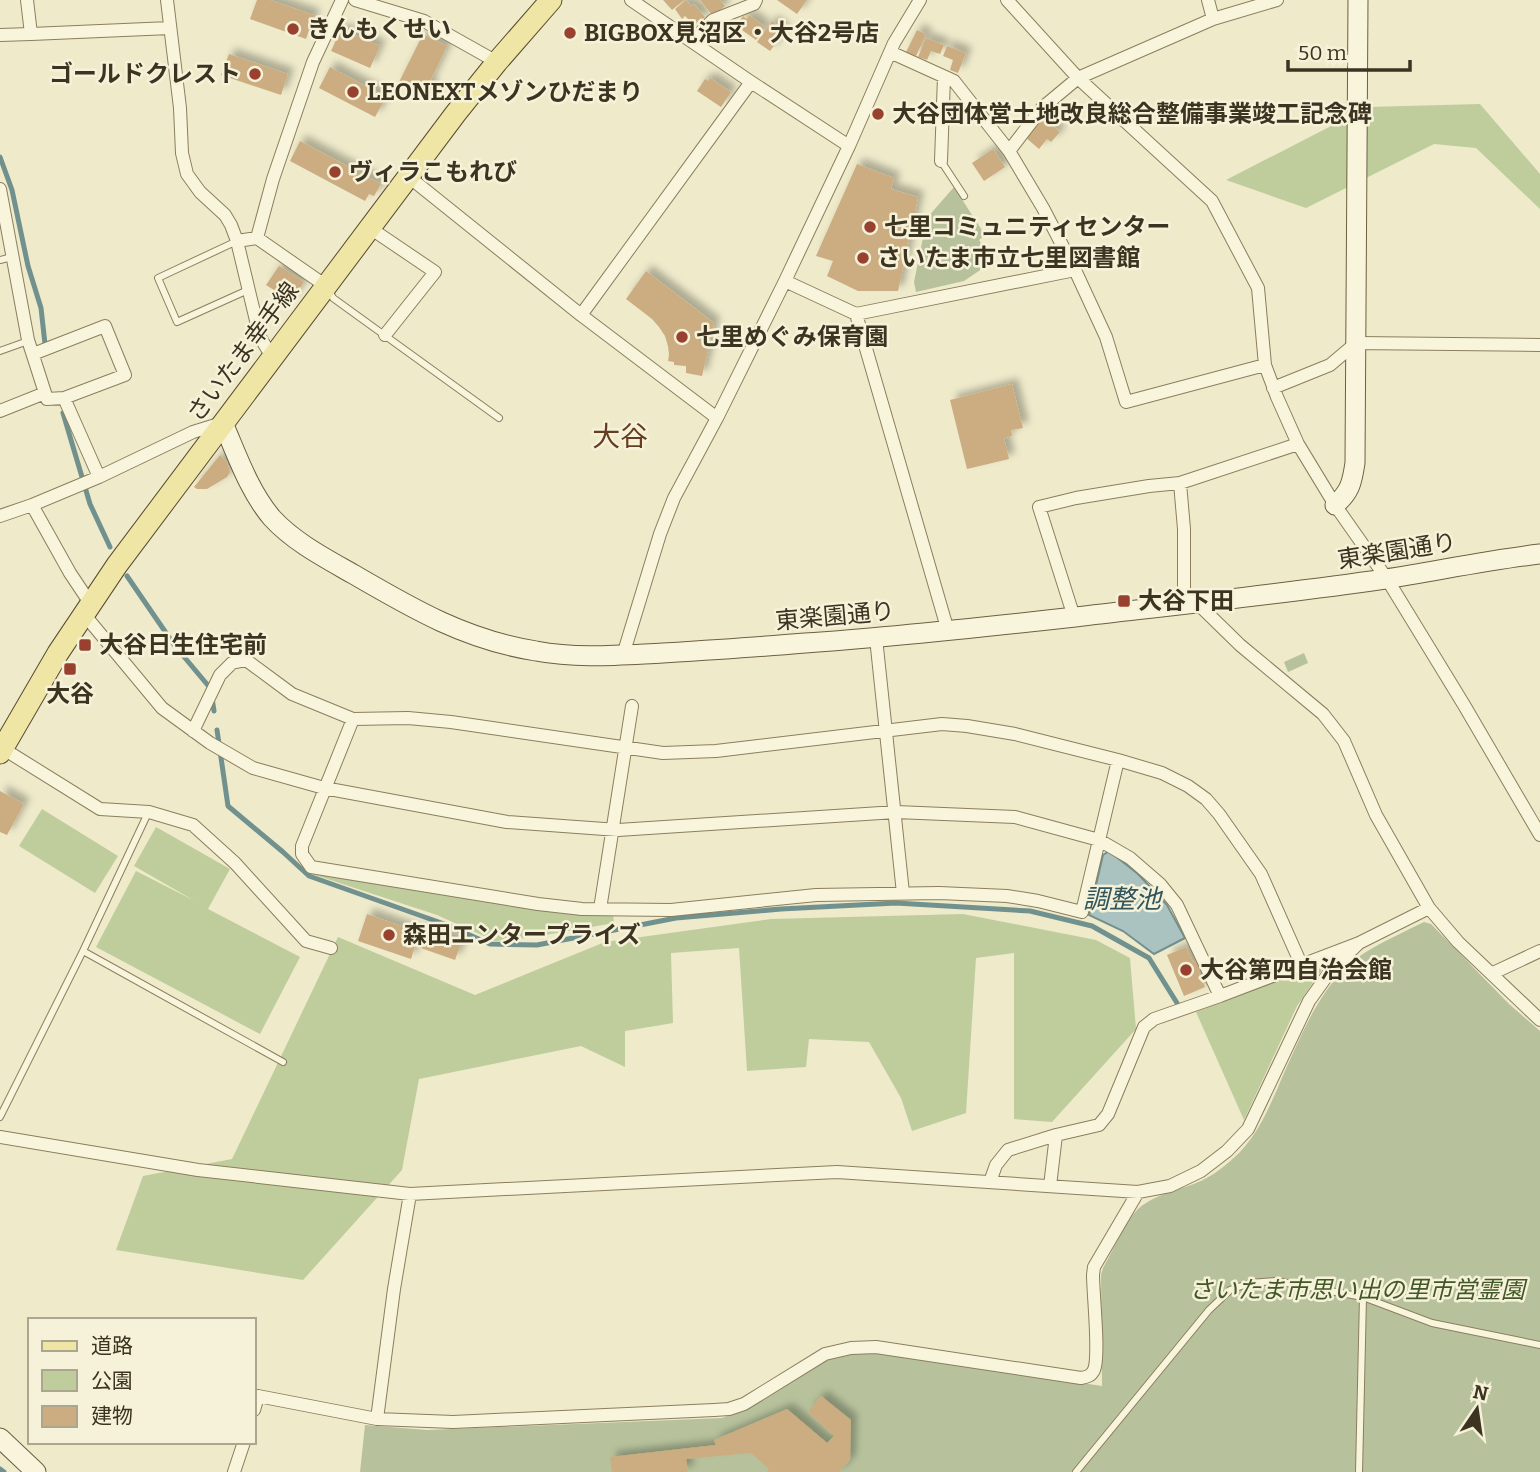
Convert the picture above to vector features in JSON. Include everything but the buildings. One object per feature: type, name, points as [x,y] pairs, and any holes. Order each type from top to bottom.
[{"type":"main road","name":"さいたま幸手線","points":[[1,750],[87,608],[272,356],[497,62],[551,0]]},
{"type":"street","points":[[27,0],[31,34]]},
{"type":"street","points":[[167,0],[180,108],[182,153],[187,174],[231,225],[260,337],[272,356]]},
{"type":"street","points":[[257,238],[273,178],[313,62],[342,0]]},
{"type":"street","points":[[355,0],[424,21],[497,62]]},
{"type":"street","points":[[692,41],[713,20],[754,4],[755,0]]},
{"type":"street","points":[[623,655],[660,534],[674,498],[785,281],[894,43],[920,0]]},
{"type":"street","points":[[1007,0],[1078,78],[1212,201],[1258,288],[1265,365],[1298,444],[1335,505],[1387,579],[1540,835]]},
{"type":"street","points":[[1208,0],[1213,19]]},
{"type":"street","points":[[1009,151],[1042,108],[1078,78],[1213,19],[1277,0]]},
{"type":"street","points":[[1335,505],[1346,495],[1355,463],[1358,0]]},
{"type":"street","points":[[636,1],[751,82],[849,146]]},
{"type":"street","points":[[0,35],[170,28]]},
{"type":"street","points":[[890,52],[954,82],[1009,151],[1044,208],[1075,270],[1106,337],[1126,402],[1265,365]]},
{"type":"street","points":[[941,161],[944,77]]},
{"type":"street","points":[[581,315],[751,82]]},
{"type":"street","points":[[409,177],[581,315],[717,418]]},
{"type":"street","points":[[0,189],[6,258],[28,340],[47,399],[64,398],[125,375],[105,326],[33,354]]},
{"type":"street","points":[[370,228],[435,272],[384,335]]},
{"type":"street","points":[[237,241],[257,238],[327,286]]},
{"type":"street","points":[[785,281],[856,314],[1075,270]]},
{"type":"street","points":[[856,314],[948,631]]},
{"type":"street","points":[[1273,388],[1329,365],[1356,343],[1540,345]]},
{"type":"street","points":[[0,411],[45,393]]},
{"type":"street","points":[[64,398],[89,481]]},
{"type":"street","points":[[0,516],[89,481],[193,432],[223,423]]},
{"type":"street","name":"東楽園通り","points":[[223,423],[259,500],[290,535],[317,554],[438,622],[467,634],[534,651],[589,657],[948,631],[1387,579],[1540,554]]},
{"type":"street","points":[[1074,617],[1038,507],[1076,498],[1180,483],[1298,444]]},
{"type":"street","points":[[1180,483],[1190,604],[1323,714],[1344,741],[1376,815],[1429,908],[1458,942],[1540,1020]]},
{"type":"street","points":[[32,505],[87,608],[162,708],[210,743],[253,768],[324,788],[507,822],[612,830],[896,812],[1015,817],[1099,840],[1130,858],[1160,884],[1177,905],[1220,996]]},
{"type":"street","points":[[876,638],[904,893]]},
{"type":"street","points":[[193,730],[220,675],[232,663],[246,660],[292,694],[353,719],[408,718],[451,722],[663,753],[716,751],[942,724],[1015,734],[1162,773],[1206,799],[1261,874],[1301,964]]},
{"type":"street","points":[[600,909],[632,706]]},
{"type":"street","points":[[353,719],[302,846],[302,854],[311,867],[582,909],[671,910],[803,896],[904,893],[1007,896],[1082,912],[1118,760]]},
{"type":"street","points":[[1,750],[100,809],[149,812],[193,824],[235,863],[306,941],[331,948]]},
{"type":"street","points":[[989,1182],[996,1165],[1008,1150],[1099,1125],[1108,1114],[1144,1027],[1154,1020],[1360,943],[1429,908]]},
{"type":"street","points":[[0,1137],[198,1170],[410,1194],[837,1172],[1138,1192],[1170,1186],[1201,1171],[1227,1152],[1248,1129],[1309,1001],[1332,969],[1360,943]]},
{"type":"street","points":[[1493,973],[1540,951]]},
{"type":"street","points":[[1050,1186],[1056,1135]]},
{"type":"street","points":[[256,1403],[258,1396],[377,1419],[453,1422],[729,1409],[744,1404],[825,1354],[850,1348],[876,1347],[1088,1377],[1096,1359],[1094,1267],[1138,1192]]},
{"type":"street","points":[[377,1419],[410,1194]]},
{"type":"street","points":[[0,1438],[36,1472]]},
{"type":"street","points":[[234,1472],[243,1444]]},
{"type":"lane","points":[[941,161],[964,196]]},
{"type":"lane","points":[[237,241],[158,278],[177,322],[248,290]]},
{"type":"lane","points":[[327,286],[333,298],[499,418]]},
{"type":"lane","points":[[0,351],[28,340]]},
{"type":"lane","points":[[0,1117],[149,812]]},
{"type":"lane","points":[[83,951],[283,1062]]},
{"type":"lane","points":[[1076,1472],[1209,1310],[1230,1290],[1250,1283],[1276,1281],[1363,1297],[1432,1323],[1540,1346]]},
{"type":"lane","points":[[1359,1472],[1363,1297]]},
{"type":"green space","points":[[1480,104],[1540,174],[1540,209],[1476,148],[1434,144],[1306,208],[1226,180],[1368,107]]},
{"type":"green space","points":[[954,187],[985,235],[979,240],[992,262],[964,281],[916,292],[914,282],[927,218]]},
{"type":"green space","points":[[1304,653],[1308,663],[1288,672],[1284,662]]},
{"type":"green space","points":[[42,809],[118,856],[95,893],[19,846]]},
{"type":"green space","points":[[156,827],[230,869],[208,909],[300,957],[260,1034],[96,947],[136,871],[195,901],[134,866]]},
{"type":"green space","points":[[309,870],[613,914],[614,923],[495,941],[437,915],[312,874]]},
{"type":"green space","points":[[963,914],[1096,940],[1130,958],[1136,1029],[1052,1122],[1014,1119],[1014,953],[976,958],[966,1113],[912,1131],[901,1098],[869,1042],[809,1039],[806,1067],[747,1071],[739,948],[671,953],[673,1023],[625,1031],[625,1067],[581,1046],[419,1079],[402,1170],[303,1280],[116,1250],[143,1176],[232,1159],[338,937],[475,995],[605,942],[771,919]]},
{"type":"green space","name":"さいたま市思い出の里市営霊園","points":[[1424,922],[1431,924],[1509,1004],[1540,1031],[1540,1472],[360,1472],[365,1425],[427,1430],[722,1418],[752,1407],[814,1364],[862,1352],[1102,1386],[1101,1275],[1129,1220],[1145,1204],[1208,1177],[1240,1152],[1265,1115],[1318,1004],[1341,973],[1377,945]]},
{"type":"green space","points":[[1317,966],[1322,970],[1297,1006],[1244,1120],[1196,1012]]},
{"type":"water","name":"調整池","points":[[1109,851],[1138,874],[1167,905],[1185,938],[1154,954],[1123,931],[1089,915],[1103,855]]},
{"type":"waterway","points":[[0,157],[12,190],[28,266],[41,308],[45,344]]},
{"type":"waterway","points":[[63,413],[90,504],[110,547]]},
{"type":"waterway","points":[[127,576],[175,646],[211,689]]},
{"type":"waterway","points":[[212,698],[214,711]]},
{"type":"waterway","points":[[217,730],[228,806],[309,876],[447,925],[490,944],[537,945],[676,918],[781,909],[896,903],[1030,911],[1092,926],[1149,958],[1177,1003]]},
{"type":"waterway","points":[[0,1469],[4,1472]]},
{"type":"place","name":"きんもくせい","points":[[293,29]]},
{"type":"place","name":"BIGBOX見沼区・大谷2号店","points":[[570,33]]},
{"type":"place","name":"ゴールドクレスト","points":[[255,74]]},
{"type":"place","name":"LEONEXTメゾンひだまり","points":[[353,92]]},
{"type":"place","name":"大谷団体営土地改良総合整備事業竣工記念碑","points":[[878,114]]},
{"type":"place","name":"ヴィラこもれび","points":[[335,172]]},
{"type":"place","name":"七里コミュニティセンター","points":[[870,227]]},
{"type":"place","name":"さいたま市立七里図書館","points":[[863,258]]},
{"type":"place","name":"七里めぐみ保育園","points":[[682,337]]},
{"type":"place","name":"大谷下田","points":[[1124,601]]},
{"type":"place","name":"大谷日生住宅前","points":[[85,645]]},
{"type":"place","name":"大谷","points":[[70,669]]},
{"type":"place","name":"森田エンタープライズ","points":[[389,935]]},
{"type":"place","name":"大谷第四自治会館","points":[[1186,970]]},
{"type":"district","name":"大谷","points":[[620,436]]}]
